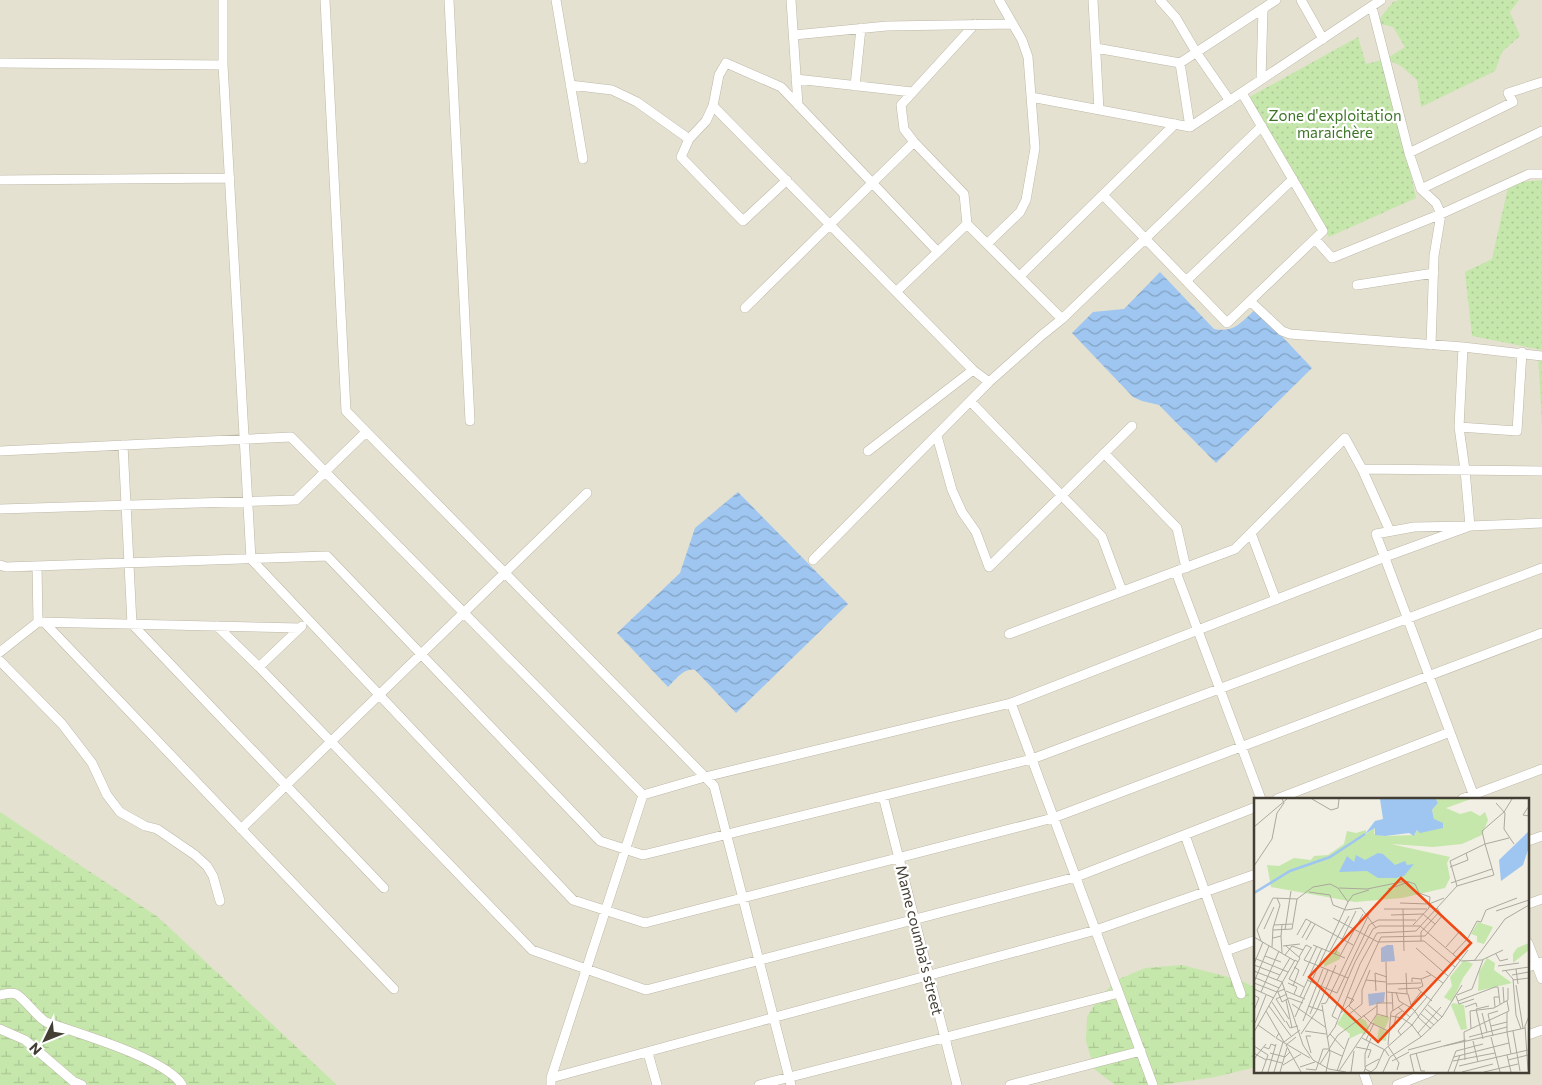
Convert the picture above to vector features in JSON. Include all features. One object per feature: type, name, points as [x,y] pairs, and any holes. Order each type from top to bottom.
[{"type":"street","points":[[223,0],[224,65],[251,559],[573,900],[645,923],[1053,818],[1542,633]]},
{"type":"street","points":[[325,0],[346,411],[714,786],[790,1081]]},
{"type":"street","points":[[449,0],[470,421]]},
{"type":"street","points":[[556,0],[583,159]]},
{"type":"street","points":[[791,0],[798,105]]},
{"type":"street","points":[[987,244],[1020,212],[1026,200],[1035,148],[1028,57],[1022,40],[1000,0]]},
{"type":"street","points":[[1093,0],[1099,110]]},
{"type":"street","points":[[1160,0],[1176,18],[1196,52],[1230,101]]},
{"type":"street","points":[[1096,48],[1180,63],[1276,0]]},
{"type":"street","points":[[1301,0],[1323,39]]},
{"type":"street","points":[[1031,97],[1190,127],[1381,0]]},
{"type":"street","points":[[1372,7],[1409,153],[1421,189],[1436,203],[1441,214],[1434,256],[1431,346]]},
{"type":"street","points":[[1261,79],[1263,9]]},
{"type":"street","points":[[975,24],[900,105],[904,130],[964,194],[967,224],[1062,319]]},
{"type":"street","points":[[794,35],[886,26],[1013,24]]},
{"type":"street","points":[[855,86],[861,28]]},
{"type":"street","points":[[0,63],[224,65]]},
{"type":"street","points":[[786,180],[742,221],[681,157],[689,138],[706,121],[713,106],[719,75],[726,63],[781,87],[938,252]]},
{"type":"street","points":[[1180,63],[1190,127]]},
{"type":"street","points":[[796,79],[912,92]]},
{"type":"street","points":[[1409,153],[1513,102],[1508,93],[1542,82]]},
{"type":"street","points":[[570,85],[612,90],[637,102],[689,138]]},
{"type":"street","points":[[1102,195],[1227,323],[1322,231],[1242,93]]},
{"type":"street","points":[[713,106],[973,370],[989,382]]},
{"type":"street","points":[[1020,276],[1175,124]]},
{"type":"street","points":[[813,560],[863,508],[938,436],[989,382],[1062,319],[1262,126]]},
{"type":"street","points":[[1421,189],[1542,131]]},
{"type":"street","points":[[745,308],[914,142]]},
{"type":"street","points":[[1314,239],[1332,258],[1441,214],[1529,174],[1542,174]]},
{"type":"street","points":[[0,180],[230,178]]},
{"type":"street","points":[[1186,281],[1293,180]]},
{"type":"street","points":[[896,292],[967,224]]},
{"type":"street","points":[[1357,285],[1434,273]]},
{"type":"street","points":[[1250,301],[1282,331],[1290,334],[1522,352],[1542,356]]},
{"type":"street","points":[[1463,347],[1459,427],[1470,526]]},
{"type":"street","points":[[1459,427],[1518,431],[1522,352]]},
{"type":"street","points":[[868,451],[973,370]]},
{"type":"street","points":[[971,402],[1102,537],[1122,592]]},
{"type":"street","points":[[938,436],[952,490],[962,512],[976,532],[989,567],[1132,426]]},
{"type":"street","points":[[0,508],[296,500],[366,432]]},
{"type":"street","points":[[0,451],[291,438],[642,795]]},
{"type":"street","points":[[1009,634],[1235,549],[1345,438],[1362,469],[1390,531]]},
{"type":"street","points":[[123,445],[132,624],[384,888]]},
{"type":"street","points":[[1104,453],[1177,528],[1186,568]]},
{"type":"street","points":[[1362,469],[1542,471]]},
{"type":"street","points":[[241,829],[587,493]]},
{"type":"street","points":[[1542,523],[1414,527],[1376,534],[1474,797],[1542,769]]},
{"type":"street","points":[[642,795],[705,777],[1011,702],[1470,526]]},
{"type":"street","points":[[1251,533],[1276,600]]},
{"type":"street","points":[[0,565],[6,568],[327,556],[600,841],[643,855],[1032,759],[1542,568]]},
{"type":"street","points":[[37,566],[41,622],[394,989]]},
{"type":"street","points":[[1176,572],[1261,798]]},
{"type":"street","points":[[259,667],[308,620]]},
{"type":"street","points":[[0,652],[41,622],[300,628]]},
{"type":"street","points":[[217,626],[331,741],[532,950],[646,990],[1076,877],[1254,808]]},
{"type":"street","points":[[0,662],[62,724],[92,763],[107,795],[120,812],[145,826],[157,829],[195,855],[207,866],[213,876],[220,901]]},
{"type":"street","points":[[1011,702],[1153,1085]]},
{"type":"street","points":[[1280,798],[1450,732]]},
{"type":"street","points":[[551,1082],[642,795]]},
{"type":"street","name":"Mame coumba's street","points":[[884,796],[957,1085]]},
{"type":"street","points":[[1185,834],[1241,994]]},
{"type":"street","points":[[1530,840],[1542,836]]},
{"type":"street","points":[[551,1082],[648,1053],[1096,930],[1254,875]]},
{"type":"street","points":[[1530,903],[1542,899]]},
{"type":"street","points":[[1226,951],[1254,941]]},
{"type":"street","points":[[1530,949],[1542,980]]},
{"type":"street","points":[[0,995],[14,993],[46,1022],[120,1048],[152,1062],[179,1080],[182,1085]]},
{"type":"street","points":[[759,1085],[790,1081],[945,1037],[1119,993]]},
{"type":"street","points":[[0,1029],[25,1040],[74,1081],[82,1085]]},
{"type":"street","points":[[1530,1034],[1542,1030]]},
{"type":"street","points":[[1010,1085],[1141,1051]]},
{"type":"street","points":[[648,1053],[657,1085]]},
{"type":"street","points":[[1363,1072],[1368,1085]]},
{"type":"street","points":[[1397,1085],[1430,1072]]},
{"type":"shaded area","points":[[0,0],[1542,0],[1542,1085],[92,1085],[0,980]]},
{"type":"green space","name":"Zone d'exploitation maraichère","points":[[1399,0],[1519,0],[1510,12],[1520,36],[1502,52],[1495,71],[1421,107],[1417,80],[1401,66],[1386,59],[1405,47],[1393,27],[1376,23],[1393,2]]},
{"type":"green space","name":"Zone d'exploitation maraichère","points":[[1358,37],[1366,64],[1386,59],[1416,198],[1329,237],[1246,99]]},
{"type":"green space","points":[[1542,180],[1542,350],[1472,336],[1465,272],[1492,259],[1509,183]]},
{"type":"green space","points":[[1538,355],[1542,356],[1542,428]]},
{"type":"green space","points":[[0,812],[158,917],[337,1085],[0,1085]]},
{"type":"green space","points":[[1182,965],[1240,980],[1254,987],[1254,1067],[1215,1077],[1162,1085],[1115,1085],[1094,1069],[1086,1041],[1087,1017],[1099,997],[1119,979],[1145,968]]},
{"type":"water","points":[[1160,272],[1214,329],[1233,328],[1256,309],[1312,368],[1216,463],[1159,405],[1133,397],[1072,333],[1093,312],[1124,309]]},
{"type":"water","points":[[738,492],[848,604],[736,713],[695,670],[684,672],[668,687],[617,633],[680,573],[695,528]]}]
